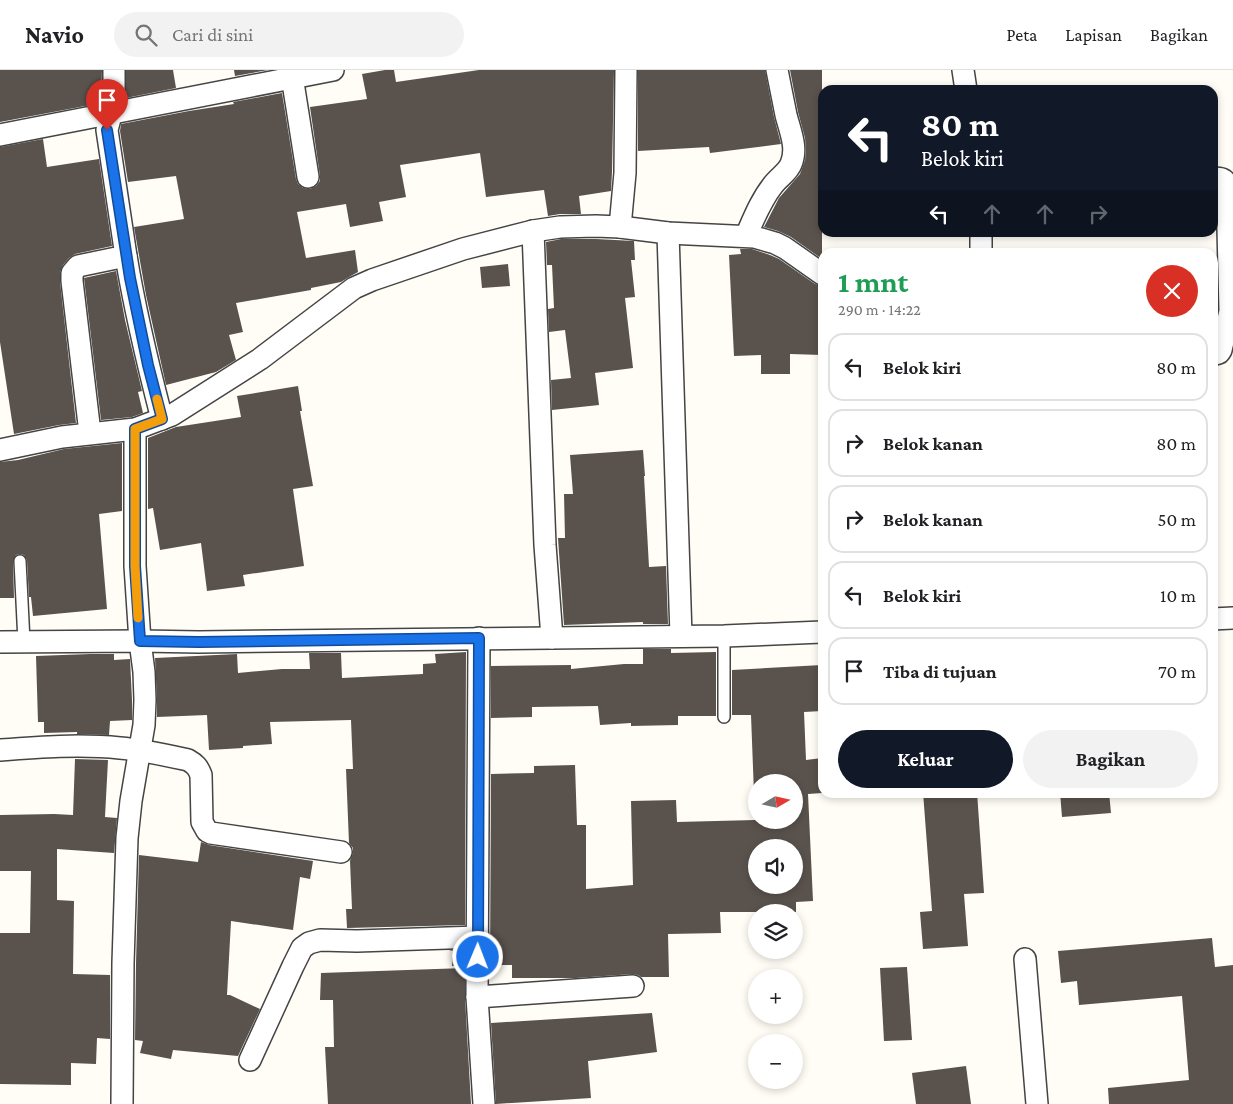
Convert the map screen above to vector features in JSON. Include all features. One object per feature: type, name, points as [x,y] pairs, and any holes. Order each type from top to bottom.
[{"type":"street","points":[[114,70],[114,103],[107,130],[130,278],[148,365],[162,419]]},
{"type":"street","points":[[0,135],[292,74],[333,70]]},
{"type":"street","points":[[620,227],[625,173],[626,70]]},
{"type":"street","points":[[746,236],[765,196],[791,165],[794,142],[786,116],[777,70]]},
{"type":"street","points":[[963,70],[965,85]]},
{"type":"street","points":[[292,74],[308,177]]},
{"type":"street","points":[[1218,178],[1224,179],[1227,187],[1231,311],[1221,350],[1218,353]]},
{"type":"street","points":[[0,450],[62,437],[135,429],[172,415],[260,358],[354,288],[372,280],[464,249],[532,230],[596,226],[668,233],[746,236],[785,248],[818,271]]},
{"type":"street","points":[[532,230],[545,545],[552,638]]},
{"type":"street","points":[[668,233],[681,636]]},
{"type":"street","points":[[90,433],[72,273],[78,266],[126,256]]},
{"type":"street","points":[[122,1104],[123,963],[127,838],[131,801],[141,750],[145,700],[135,566],[135,429]]},
{"type":"street","points":[[1218,619],[1233,618]]},
{"type":"street","points":[[0,642],[199,642],[724,636],[818,632]]},
{"type":"street","points":[[479,638],[477,997],[484,1104]]},
{"type":"street","points":[[0,750],[48,746],[96,746],[141,750],[188,760],[195,763],[199,768],[201,775],[202,822],[204,827],[211,833],[341,852]]},
{"type":"street","points":[[250,1060],[302,948],[309,943],[320,940],[356,941],[478,937]]},
{"type":"street","points":[[1025,959],[1037,1104]]},
{"type":"street","points":[[477,997],[633,986]]},
{"type":"lane","points":[[20,561],[24,642]]},
{"type":"lane","points":[[724,636],[724,718]]},
{"type":"building","points":[[0,70],[102,70],[101,103],[0,122]]},
{"type":"building","points":[[126,70],[173,70],[176,88],[126,98]]},
{"type":"building","points":[[234,70],[268,70],[235,76]]},
{"type":"building","points":[[394,70],[396,82],[479,70],[614,70],[611,191],[579,196],[581,214],[548,216],[544,190],[486,197],[480,153],[400,165],[406,197],[379,202],[383,221],[350,227],[346,204],[297,212],[306,258],[355,250],[358,272],[341,282],[311,288],[311,290],[236,303],[243,332],[229,335],[236,360],[216,372],[166,385],[146,295],[134,227],[184,219],[176,176],[128,182],[120,131],[121,124],[234,104],[233,102],[282,93],[296,179],[303,188],[310,189],[320,181],[320,176],[310,107],[367,99],[362,74]]},
{"type":"building","points":[[638,70],[765,70],[781,144],[710,153],[709,147],[638,151]]},
{"type":"building","points":[[790,70],[822,70],[822,85],[818,85],[818,237],[822,237],[822,248],[818,248],[818,256],[791,237],[764,227],[779,198],[800,174],[805,160],[805,138]]},
{"type":"building","points":[[43,139],[47,167],[99,159],[112,246],[75,254],[63,265],[60,272],[76,423],[14,434],[0,342],[0,147]]},
{"type":"building","points":[[561,239],[634,241],[635,260],[631,260],[635,297],[625,298],[633,368],[595,373],[599,405],[552,410],[551,380],[571,378],[565,330],[549,332],[548,309],[554,308],[552,265],[547,265],[546,242]]},
{"type":"building","points":[[740,249],[752,249],[770,255],[818,285],[818,355],[790,354],[790,374],[761,374],[761,355],[734,356],[729,255],[741,254]]},
{"type":"building","points":[[508,264],[510,286],[482,288],[480,267]]},
{"type":"building","points":[[116,271],[125,320],[142,391],[138,392],[143,413],[132,417],[101,420],[84,278]]},
{"type":"building","points":[[298,386],[302,411],[300,411],[313,486],[293,489],[304,566],[243,575],[245,586],[207,591],[201,543],[160,550],[153,508],[148,509],[148,438],[176,427],[241,417],[237,396]]},
{"type":"building","points":[[122,443],[122,511],[99,514],[107,609],[33,616],[31,597],[29,597],[27,560],[24,555],[20,554],[16,555],[13,561],[14,598],[0,598],[0,462],[18,460],[64,449]]},
{"type":"building","points":[[643,450],[649,567],[666,566],[668,624],[643,624],[643,622],[564,625],[558,538],[565,538],[564,494],[573,494],[570,455]]},
{"type":"building","points":[[643,649],[671,649],[671,653],[716,652],[716,716],[678,716],[678,725],[631,726],[631,723],[600,725],[598,706],[532,707],[532,717],[491,718],[491,666],[571,665],[571,669],[643,664]]},
{"type":"building","points":[[466,652],[465,925],[347,928],[346,909],[352,909],[350,861],[353,848],[349,843],[346,769],[353,769],[351,720],[270,722],[272,744],[209,750],[207,715],[157,717],[155,658],[237,654],[238,673],[282,669],[310,669],[309,653],[341,653],[342,678],[423,674],[423,664],[436,663],[435,654]]},
{"type":"building","points":[[114,654],[114,660],[130,659],[132,720],[110,721],[109,735],[77,734],[77,732],[44,733],[44,722],[38,722],[36,656]]},
{"type":"building","points":[[818,665],[818,711],[804,712],[806,760],[818,758],[818,793],[808,794],[813,901],[796,902],[796,904],[748,904],[748,912],[720,912],[721,933],[668,934],[669,977],[641,977],[632,974],[576,978],[512,978],[512,965],[490,965],[491,774],[534,773],[534,766],[575,765],[577,825],[586,825],[586,889],[633,885],[631,801],[676,800],[677,822],[748,820],[748,829],[803,829],[803,774],[753,774],[751,715],[732,715],[732,670]]},
{"type":"building","points":[[75,759],[108,760],[105,817],[117,818],[114,853],[57,849],[57,900],[74,901],[73,974],[110,975],[110,1039],[97,1038],[96,1064],[71,1063],[71,1085],[0,1084],[0,933],[30,933],[31,871],[0,871],[0,815],[73,815]]},
{"type":"building","points":[[923,798],[977,798],[984,893],[964,894],[968,946],[923,949],[920,912],[932,911]]},
{"type":"building","points":[[1060,798],[1110,798],[1111,813],[1062,817]]},
{"type":"building","points":[[201,842],[209,845],[313,861],[310,879],[300,877],[293,930],[231,921],[227,995],[260,1009],[238,1056],[173,1050],[171,1059],[140,1053],[143,1041],[135,1040],[139,855],[198,862]]},
{"type":"building","points":[[1212,938],[1215,967],[1233,965],[1233,1104],[1109,1104],[1108,1088],[1189,1080],[1182,996],[1079,1005],[1077,981],[1061,983],[1058,951]]},
{"type":"building","points":[[449,950],[465,950],[465,965],[452,966],[453,951]]},
{"type":"building","points":[[907,967],[912,1040],[884,1041],[880,968]]},
{"type":"building","points":[[465,968],[471,1104],[328,1104],[325,1047],[334,1047],[333,1000],[320,1000],[321,973]]},
{"type":"building","points":[[652,1013],[657,1052],[588,1061],[591,1098],[496,1104],[491,1023]]},
{"type":"building","points":[[966,1066],[971,1104],[916,1104],[912,1073]]},
{"type":"slow traffic","points":[[138,618],[135,566],[135,429],[162,419],[157,399]]},
{"type":"route","points":[[107,130],[130,278],[148,365],[162,419],[135,429],[135,566],[140,641],[199,642],[479,638],[478,957]]}]
